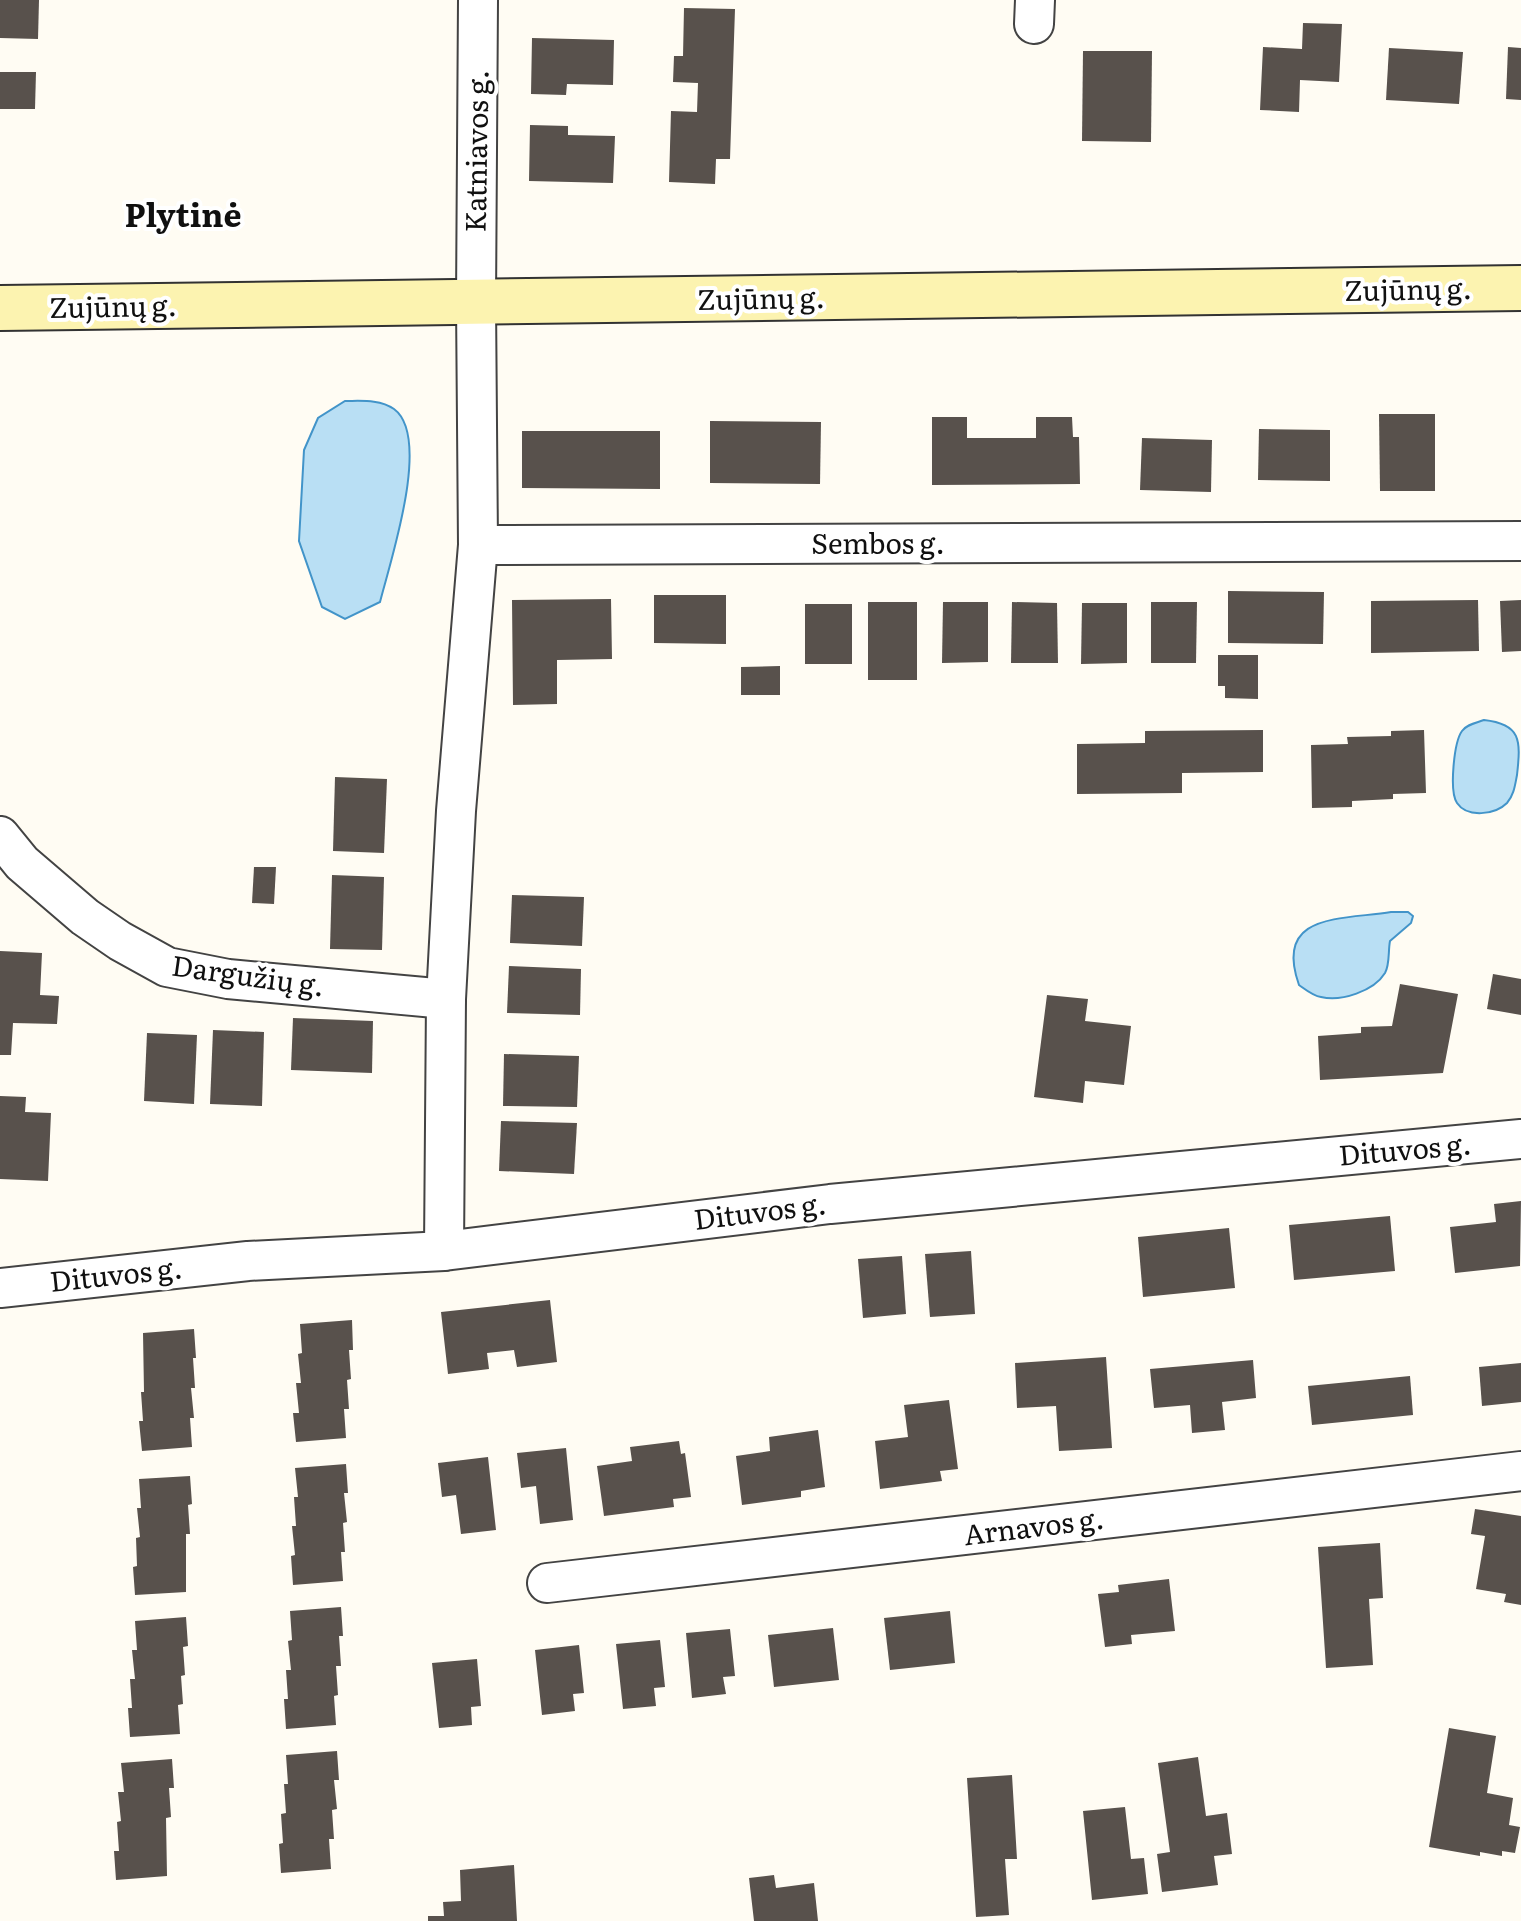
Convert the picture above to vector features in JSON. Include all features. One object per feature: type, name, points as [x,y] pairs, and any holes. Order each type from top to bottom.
[{"type":"main road","name":"Zujūnų g.","points":[[0,308],[1521,288]]},
{"type":"street","name":"Katniavos g.","points":[[476,302],[478,0]]},
{"type":"street","points":[[444,1251],[446,999],[456,811],[478,545],[476,302]]},
{"type":"street","name":"Sembos g.","points":[[478,545],[1521,541]]},
{"type":"street","name":"Dargužių g.","points":[[0,836],[22,863],[85,917],[167,967],[228,979],[446,999]]},
{"type":"street","name":"Dituvos g.","points":[[0,1288],[248,1261],[444,1251],[830,1204],[1521,1139]]},
{"type":"street","name":"Arnavos g.","points":[[547,1583],[1521,1471]]},
{"type":"water","points":[[345,401],[377,402],[394,409],[405,424],[409,472],[399,531],[380,602],[345,619],[322,607],[299,541],[304,450],[318,418]]},
{"type":"water","points":[[1484,720],[1505,725],[1516,736],[1519,752],[1517,775],[1507,803],[1496,810],[1474,813],[1457,803],[1453,788],[1454,767],[1462,731]]},
{"type":"water","points":[[1408,912],[1413,916],[1411,923],[1390,941],[1387,969],[1373,985],[1356,994],[1329,998],[1315,995],[1299,985],[1294,961],[1296,944],[1304,932],[1334,919]]},
{"type":"building","points":[[0,0],[39,0],[38,39],[0,38]]},
{"type":"building","points":[[684,8],[735,9],[730,159],[716,159],[715,184],[669,182],[671,111],[697,112],[698,83],[673,82],[674,56],[683,56]]},
{"type":"building","points":[[1303,23],[1342,24],[1339,82],[1300,80],[1299,112],[1260,110],[1263,47],[1302,49]]},
{"type":"building","points":[[532,38],[614,40],[613,85],[567,84],[566,95],[531,94]]},
{"type":"building","points":[[1508,47],[1521,48],[1521,100],[1506,99]]},
{"type":"building","points":[[1389,48],[1463,52],[1459,104],[1386,100]]},
{"type":"building","points":[[1083,51],[1152,51],[1151,142],[1082,141]]},
{"type":"building","points":[[0,72],[36,72],[35,109],[0,109]]},
{"type":"building","points":[[530,125],[568,126],[568,135],[615,136],[613,183],[529,181]]},
{"type":"building","points":[[1379,414],[1435,414],[1435,491],[1380,491]]},
{"type":"building","points":[[932,417],[967,417],[967,438],[1036,438],[1036,417],[1072,417],[1073,437],[1079,437],[1080,484],[932,485]]},
{"type":"building","points":[[710,421],[821,422],[820,484],[710,483]]},
{"type":"building","points":[[1259,429],[1330,430],[1330,481],[1258,480]]},
{"type":"building","points":[[522,431],[660,431],[660,489],[522,488]]},
{"type":"building","points":[[1142,438],[1212,440],[1211,492],[1140,490]]},
{"type":"building","points":[[1228,591],[1324,592],[1323,644],[1228,643]]},
{"type":"building","points":[[654,595],[726,595],[726,644],[654,643]]},
{"type":"building","points":[[611,599],[612,659],[557,660],[557,704],[513,705],[512,600]]},
{"type":"building","points":[[1478,600],[1479,651],[1371,653],[1371,601]]},
{"type":"building","points":[[1521,600],[1521,651],[1502,652],[1500,601]]},
{"type":"building","points":[[868,602],[917,602],[917,680],[868,680]]},
{"type":"building","points":[[943,602],[988,602],[988,662],[942,663]]},
{"type":"building","points":[[1012,602],[1057,603],[1058,663],[1011,663]]},
{"type":"building","points":[[1151,602],[1197,602],[1196,663],[1151,663]]},
{"type":"building","points":[[1082,603],[1127,603],[1127,663],[1081,664]]},
{"type":"building","points":[[805,604],[852,604],[852,664],[805,664]]},
{"type":"building","points":[[1218,655],[1258,655],[1258,699],[1225,698],[1225,686],[1218,686]]},
{"type":"building","points":[[780,666],[780,695],[741,695],[741,667]]},
{"type":"building","points":[[1263,730],[1263,772],[1182,773],[1182,793],[1077,794],[1077,744],[1145,743],[1145,731]]},
{"type":"building","points":[[1424,730],[1426,793],[1393,794],[1393,799],[1352,801],[1352,807],[1312,808],[1311,745],[1348,744],[1347,737],[1391,736],[1391,731]]},
{"type":"building","points":[[335,777],[387,779],[384,853],[333,851]]},
{"type":"building","points":[[254,867],[276,867],[274,904],[252,903]]},
{"type":"building","points":[[332,875],[384,877],[382,950],[330,949]]},
{"type":"building","points":[[512,895],[584,897],[582,946],[510,943]]},
{"type":"building","points":[[0,951],[42,953],[40,995],[59,996],[57,1024],[13,1023],[11,1055],[0,1055]]},
{"type":"building","points":[[509,966],[581,969],[580,1015],[507,1013]]},
{"type":"building","points":[[1493,974],[1521,979],[1521,1015],[1487,1009]]},
{"type":"building","points":[[1400,984],[1458,994],[1443,1073],[1320,1080],[1318,1036],[1361,1033],[1361,1027],[1392,1026]]},
{"type":"building","points":[[1047,995],[1088,999],[1085,1021],[1131,1026],[1124,1085],[1085,1081],[1083,1103],[1034,1097]]},
{"type":"building","points":[[293,1018],[373,1021],[372,1073],[291,1070]]},
{"type":"building","points":[[213,1030],[264,1032],[262,1106],[210,1104]]},
{"type":"building","points":[[147,1033],[197,1035],[194,1104],[144,1101]]},
{"type":"building","points":[[504,1054],[579,1056],[577,1107],[503,1106]]},
{"type":"building","points":[[0,1096],[26,1097],[25,1112],[51,1113],[48,1181],[0,1179]]},
{"type":"building","points":[[501,1121],[577,1123],[574,1174],[499,1171]]},
{"type":"building","points":[[1521,1201],[1520,1266],[1455,1273],[1450,1227],[1496,1222],[1494,1204]]},
{"type":"building","points":[[1390,1216],[1395,1271],[1294,1280],[1289,1225]]},
{"type":"building","points":[[1229,1228],[1235,1288],[1143,1297],[1138,1237]]},
{"type":"building","points":[[971,1251],[975,1314],[930,1317],[925,1254]]},
{"type":"building","points":[[902,1256],[906,1314],[863,1318],[858,1259]]},
{"type":"building","points":[[550,1300],[557,1362],[517,1367],[514,1350],[487,1353],[489,1369],[448,1374],[441,1312]]},
{"type":"building","points":[[352,1320],[353,1350],[349,1350],[351,1379],[347,1380],[349,1409],[344,1409],[346,1438],[296,1442],[293,1413],[299,1413],[296,1383],[301,1383],[298,1354],[302,1353],[300,1324]]},
{"type":"building","points":[[194,1329],[195,1388],[191,1388],[194,1418],[190,1418],[192,1447],[142,1451],[139,1421],[143,1421],[143,1333]]},
{"type":"building","points":[[1106,1357],[1112,1448],[1059,1451],[1056,1406],[1017,1408],[1015,1363]]},
{"type":"building","points":[[1253,1360],[1256,1398],[1222,1402],[1225,1430],[1192,1433],[1190,1405],[1154,1408],[1150,1369]]},
{"type":"building","points":[[1521,1363],[1521,1402],[1482,1406],[1479,1367]]},
{"type":"building","points":[[1410,1376],[1413,1415],[1312,1425],[1308,1386]]},
{"type":"building","points":[[949,1400],[958,1469],[940,1471],[942,1481],[880,1489],[875,1441],[908,1437],[904,1405]]},
{"type":"building","points":[[818,1430],[825,1487],[801,1491],[801,1497],[742,1505],[736,1456],[770,1451],[769,1437]]},
{"type":"building","points":[[679,1441],[681,1454],[685,1453],[691,1497],[673,1499],[674,1507],[604,1516],[597,1466],[632,1461],[630,1447]]},
{"type":"building","points":[[566,1448],[573,1520],[540,1524],[536,1486],[521,1488],[517,1453]]},
{"type":"building","points":[[488,1457],[496,1530],[461,1534],[456,1495],[442,1497],[438,1463]]},
{"type":"building","points":[[346,1464],[348,1493],[344,1493],[347,1522],[343,1523],[345,1552],[341,1552],[343,1581],[293,1585],[291,1556],[295,1555],[292,1526],[296,1526],[294,1497],[298,1497],[295,1468]]},
{"type":"building","points":[[190,1476],[192,1504],[188,1505],[190,1534],[186,1534],[186,1592],[135,1595],[133,1567],[137,1566],[136,1538],[140,1537],[137,1508],[141,1508],[139,1479]]},
{"type":"building","points":[[1475,1509],[1521,1516],[1521,1605],[1504,1602],[1506,1594],[1476,1589],[1485,1536],[1471,1534]]},
{"type":"building","points":[[1380,1543],[1383,1598],[1369,1599],[1373,1665],[1326,1668],[1318,1547]]},
{"type":"building","points":[[1169,1579],[1175,1631],[1131,1635],[1132,1644],[1105,1647],[1098,1594],[1119,1592],[1118,1585]]},
{"type":"building","points":[[341,1607],[341,1666],[336,1666],[338,1695],[334,1696],[336,1725],[286,1729],[284,1699],[288,1699],[286,1670],[291,1670],[288,1641],[292,1640],[290,1611]]},
{"type":"building","points":[[950,1611],[955,1663],[890,1670],[884,1618]]},
{"type":"building","points":[[186,1617],[188,1646],[183,1647],[183,1704],[178,1705],[180,1734],[130,1737],[130,1679],[135,1679],[132,1650],[137,1650],[135,1621]]},
{"type":"building","points":[[833,1628],[839,1680],[774,1687],[768,1635]]},
{"type":"building","points":[[730,1629],[735,1676],[723,1677],[726,1694],[692,1698],[686,1633]]},
{"type":"building","points":[[660,1640],[665,1687],[654,1688],[656,1706],[623,1709],[616,1644]]},
{"type":"building","points":[[579,1645],[584,1693],[573,1694],[575,1711],[542,1715],[535,1650]]},
{"type":"building","points":[[477,1659],[481,1706],[471,1707],[472,1725],[439,1728],[432,1663]]},
{"type":"building","points":[[1449,1728],[1496,1736],[1487,1793],[1513,1798],[1509,1825],[1520,1827],[1515,1853],[1502,1851],[1502,1856],[1480,1852],[1480,1856],[1429,1847]]},
{"type":"building","points":[[337,1751],[339,1780],[334,1780],[337,1809],[332,1810],[334,1839],[329,1839],[331,1869],[281,1873],[281,1814],[286,1813],[284,1784],[288,1784],[286,1755]]},
{"type":"building","points":[[1198,1757],[1206,1816],[1227,1813],[1232,1854],[1214,1856],[1218,1885],[1162,1892],[1157,1854],[1170,1852],[1158,1763]]},
{"type":"building","points":[[172,1759],[174,1788],[169,1788],[171,1817],[166,1818],[167,1876],[116,1880],[114,1851],[119,1851],[117,1822],[121,1821],[118,1792],[124,1792],[121,1763]]},
{"type":"building","points":[[1012,1775],[1017,1859],[1005,1859],[1009,1915],[976,1917],[967,1778]]},
{"type":"building","points":[[1125,1807],[1131,1859],[1144,1858],[1148,1894],[1092,1900],[1083,1811]]},
{"type":"building","points":[[514,1865],[517,1921],[428,1921],[428,1916],[444,1916],[443,1902],[461,1901],[460,1870]]},
{"type":"building","points":[[774,1875],[776,1888],[814,1883],[818,1921],[754,1921],[749,1878]]},
{"type":"district","name":"Plytinė","points":[[183,216]]}]
